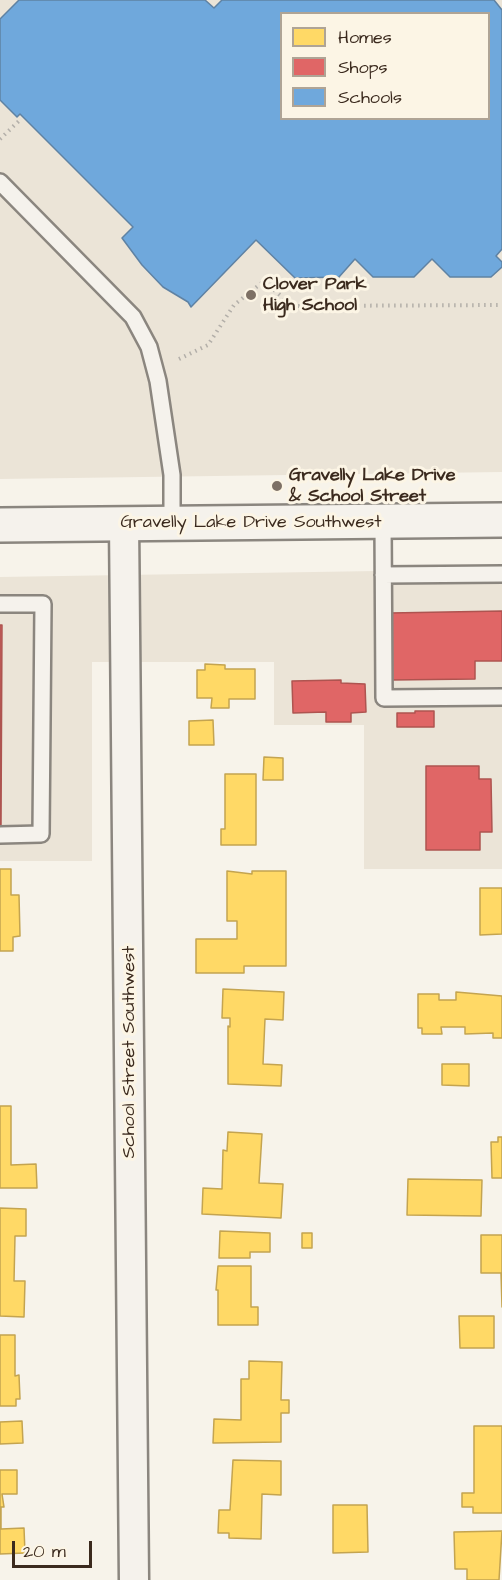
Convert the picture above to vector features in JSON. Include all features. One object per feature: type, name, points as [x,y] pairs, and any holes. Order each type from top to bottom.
[{"type":"main road","name":"Gravelly Lake Drive Southwest","points":[[0,525],[502,520]]},
{"type":"street","name":"School Street Southwest","points":[[124,524],[134,1580]]},
{"type":"lane","points":[[0,182],[133,317],[149,347],[158,381],[172,475],[172,523]]},
{"type":"lane","points":[[383,522],[384,698],[502,697]]},
{"type":"lane","points":[[383,574],[502,574]]},
{"type":"lane","points":[[0,604],[43,604],[41,834],[0,835]]},
{"type":"path","points":[[0,139],[21,120]]},
{"type":"path","points":[[179,359],[208,345],[234,305],[264,281],[292,306],[502,305]]},
{"type":"shaded area","name":"Clover Park High School","points":[[0,0],[502,0],[502,472],[0,479]]},
{"type":"shaded area","points":[[502,569],[502,869],[364,869],[364,725],[274,725],[274,662],[92,662],[92,861],[0,861],[0,577]]},
{"type":"building: Homes","points":[[205,664],[225,665],[225,669],[255,669],[255,699],[229,699],[229,708],[211,708],[212,698],[197,698],[197,670],[205,670]]},
{"type":"building: Homes","points":[[213,720],[214,745],[189,745],[189,721]]},
{"type":"building: Homes","points":[[264,757],[283,758],[283,780],[263,780]]},
{"type":"building: Homes","points":[[225,774],[256,774],[256,845],[221,845],[221,829],[225,829]]},
{"type":"building: Homes","points":[[0,869],[11,869],[11,895],[19,895],[20,936],[13,937],[13,951],[0,951]]},
{"type":"building: Homes","points":[[227,871],[252,874],[252,871],[286,871],[286,966],[244,966],[244,973],[196,973],[196,939],[237,939],[237,921],[227,921]]},
{"type":"building: Homes","points":[[480,888],[502,888],[502,934],[480,935]]},
{"type":"building: Homes","points":[[223,989],[284,992],[283,1020],[265,1019],[263,1064],[282,1065],[281,1086],[228,1084],[230,1018],[222,1018]]},
{"type":"building: Homes","points":[[456,992],[502,996],[502,1038],[493,1038],[493,1033],[465,1034],[465,1027],[441,1027],[442,1034],[422,1034],[422,1028],[418,1028],[418,994],[439,994],[439,1000],[456,1000]]},
{"type":"building: Homes","points":[[442,1064],[469,1064],[469,1086],[442,1085]]},
{"type":"building: Homes","points":[[0,1106],[11,1106],[11,1165],[36,1164],[37,1188],[0,1188]]},
{"type":"building: Homes","points":[[228,1132],[262,1134],[259,1183],[283,1184],[281,1218],[202,1214],[203,1188],[222,1189],[223,1150],[227,1151]]},
{"type":"building: Homes","points":[[498,1137],[502,1137],[502,1178],[492,1178],[491,1142],[498,1142]]},
{"type":"building: Homes","points":[[408,1179],[482,1180],[481,1216],[407,1215]]},
{"type":"building: Homes","points":[[0,1208],[26,1209],[26,1236],[15,1236],[14,1281],[25,1281],[24,1317],[0,1316]]},
{"type":"building: Homes","points":[[220,1231],[270,1233],[270,1252],[250,1252],[250,1258],[219,1258]]},
{"type":"building: Homes","points":[[302,1233],[312,1233],[312,1248],[302,1248]]},
{"type":"building: Homes","points":[[481,1235],[502,1235],[502,1307],[501,1273],[481,1273]]},
{"type":"building: Homes","points":[[218,1266],[251,1266],[251,1307],[258,1307],[258,1325],[218,1325],[218,1290],[216,1290]]},
{"type":"building: Homes","points":[[459,1316],[494,1316],[494,1348],[460,1348]]},
{"type":"building: Homes","points":[[0,1335],[15,1335],[15,1376],[19,1375],[20,1399],[16,1399],[16,1406],[0,1406]]},
{"type":"building: Homes","points":[[249,1361],[282,1362],[281,1400],[289,1400],[289,1413],[281,1413],[281,1442],[213,1443],[214,1419],[241,1420],[241,1379],[249,1379]]},
{"type":"building: Homes","points":[[22,1421],[23,1443],[0,1444],[0,1422]]},
{"type":"building: Homes","points":[[474,1426],[502,1426],[502,1513],[473,1513],[473,1507],[462,1507],[462,1493],[474,1493]]},
{"type":"building: Homes","points":[[233,1460],[281,1461],[281,1495],[262,1494],[261,1539],[229,1538],[229,1533],[218,1533],[219,1510],[230,1510]]},
{"type":"building: Homes","points":[[0,1470],[17,1470],[17,1494],[2,1494],[4,1507],[1,1507],[1,1529],[24,1528],[25,1553],[0,1554]]},
{"type":"building: Homes","points":[[333,1505],[367,1505],[368,1552],[333,1553]]},
{"type":"building: Homes","points":[[502,1531],[499,1580],[467,1580],[467,1569],[455,1569],[454,1532]]},
{"type":"building: Shops","points":[[502,611],[502,661],[475,661],[475,679],[391,680],[390,613]]},
{"type":"building: Shops","points":[[0,625],[2,625],[1,825],[0,825]]},
{"type":"building: Shops","points":[[341,680],[341,683],[365,684],[366,712],[351,713],[351,722],[326,722],[326,712],[293,713],[292,681]]},
{"type":"building: Shops","points":[[415,711],[434,711],[434,727],[397,727],[397,713],[415,713]]},
{"type":"building: Shops","points":[[426,766],[479,766],[479,779],[491,779],[492,832],[480,832],[480,850],[426,850]]},
{"type":"building: Schools","name":"Clover Park High School","points":[[19,0],[205,0],[214,8],[222,0],[494,0],[502,10],[502,249],[496,256],[502,262],[502,267],[491,277],[450,277],[432,259],[414,277],[373,277],[355,259],[339,277],[295,278],[256,240],[191,307],[188,302],[163,287],[142,265],[122,238],[133,227],[20,114],[17,117],[0,100],[0,19]]},
{"type":"place","name":"Clover Park High School","points":[[251,295]]},
{"type":"place","name":"Gravelly Lake Drive & School Street","points":[[277,486]]}]
